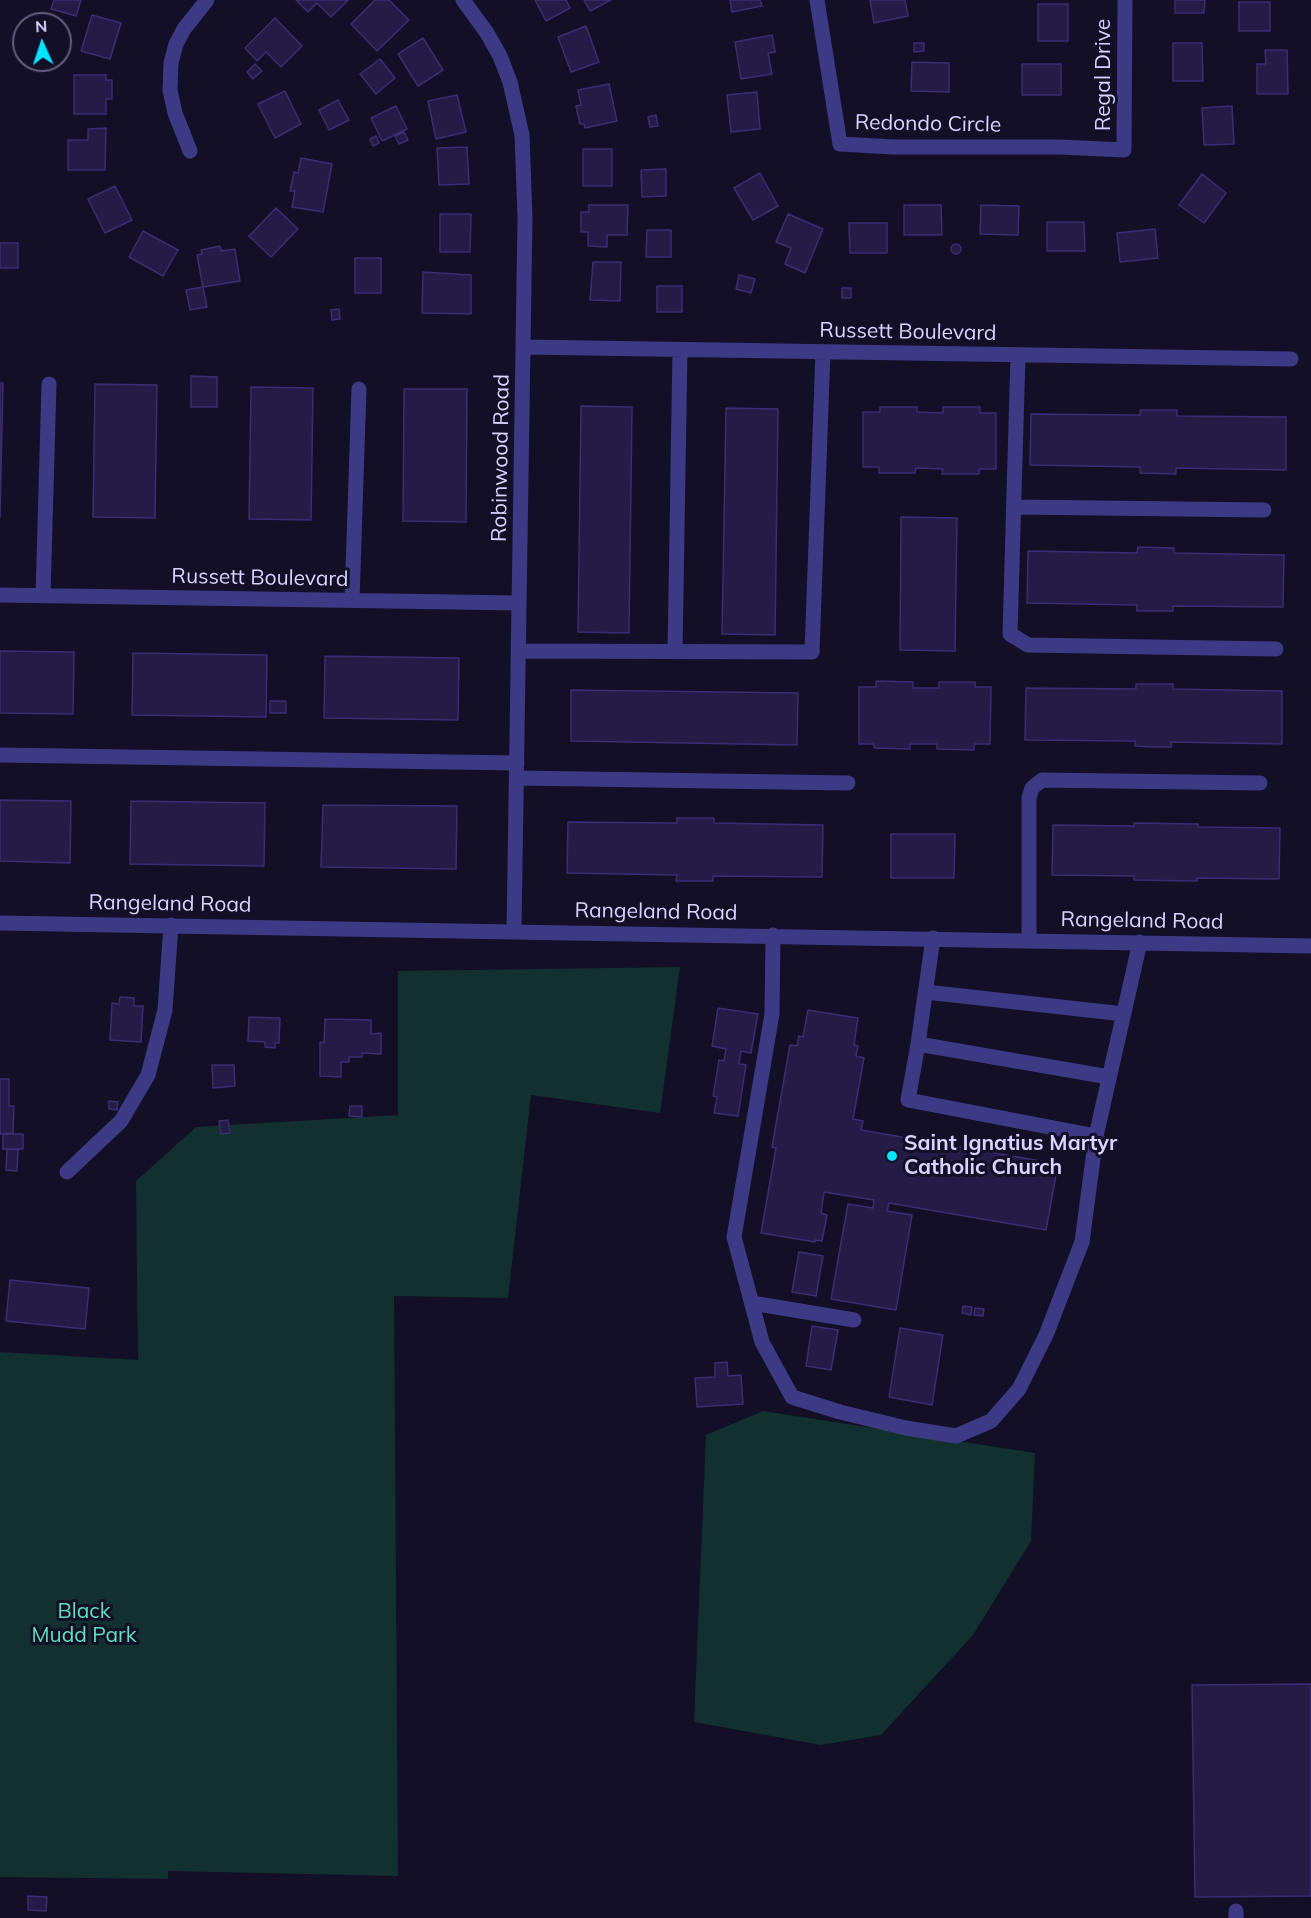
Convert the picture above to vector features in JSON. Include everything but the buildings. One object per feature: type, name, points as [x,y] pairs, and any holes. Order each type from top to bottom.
[{"type":"street","points":[[190,151],[175,113],[170,90],[171,63],[176,44],[184,29],[207,0]]},
{"type":"street","name":"Robinwood Road","points":[[464,0],[500,56],[510,82],[521,126],[525,218],[524,347],[514,930]]},
{"type":"street","name":"Redondo Circle","points":[[817,0],[840,144],[894,147],[1060,147],[1124,150]]},
{"type":"street","name":"Regal Drive","points":[[1124,150],[1125,0]]},
{"type":"street","name":"Russett Boulevard","points":[[524,347],[1291,359]]},
{"type":"street","points":[[675,652],[680,350]]},
{"type":"street","points":[[519,651],[812,652],[823,352]]},
{"type":"street","points":[[1018,355],[1010,634],[1028,645],[1276,650]]},
{"type":"street","points":[[43,596],[50,384]]},
{"type":"street","points":[[352,600],[359,389]]},
{"type":"street","points":[[1015,507],[1264,510]]},
{"type":"street","name":"Russett Boulevard","points":[[0,595],[519,603]]},
{"type":"street","points":[[0,755],[517,770],[848,783]]},
{"type":"street","points":[[1029,940],[1029,798],[1032,788],[1042,780],[1260,783]]},
{"type":"street","name":"Rangeland Road","points":[[0,923],[514,930],[1311,946]]},
{"type":"street","points":[[67,1172],[121,1121],[148,1075],[165,1010],[171,925]]},
{"type":"street","points":[[773,935],[772,1014],[734,1237],[762,1342],[792,1397],[840,1412],[906,1428],[956,1436],[991,1421],[1019,1389],[1046,1335],[1082,1242],[1096,1136],[1140,942]]},
{"type":"street","points":[[933,938],[908,1100],[1096,1136]]},
{"type":"street","points":[[926,992],[1124,1014]]},
{"type":"street","points":[[918,1044],[1109,1077]]},
{"type":"street","points":[[752,1303],[855,1320]]},
{"type":"green space","name":"Black Mudd Park","points":[[680,967],[660,1113],[531,1095],[508,1298],[394,1296],[398,1876],[168,1871],[168,1879],[0,1877],[0,1352],[138,1360],[136,1181],[196,1127],[398,1115],[398,971]]},
{"type":"green space","points":[[763,1411],[1035,1453],[1031,1541],[973,1635],[881,1735],[821,1745],[694,1722],[706,1435]]},
{"type":"place","name":"Saint Ignatius Martyr Catholic Church","points":[[892,1156]]}]
